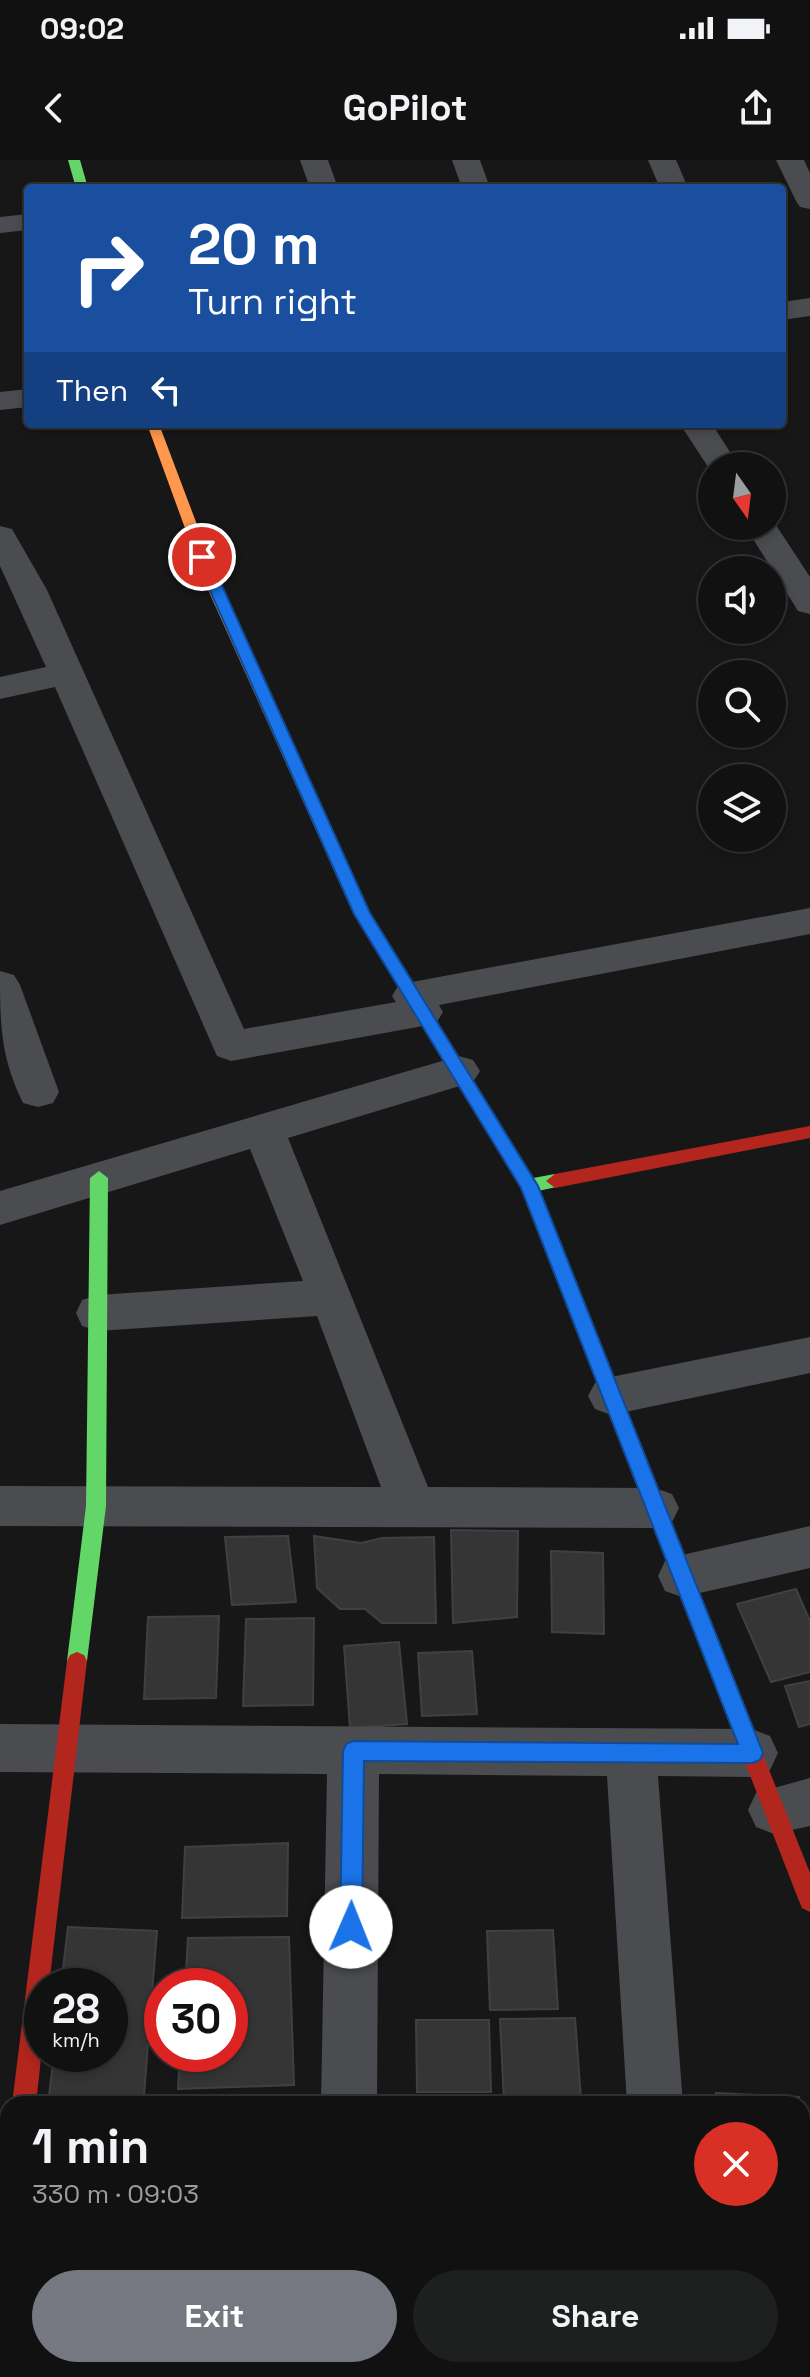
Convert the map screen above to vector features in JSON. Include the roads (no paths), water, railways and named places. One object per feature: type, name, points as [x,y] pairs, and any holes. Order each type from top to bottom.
[{"type":"street","points":[[74,160],[81,184]]},
{"type":"street","points":[[314,160],[323,184]]},
{"type":"street","points":[[466,160],[475,184]]},
{"type":"street","points":[[662,160],[672,184]]},
{"type":"street","points":[[790,160],[810,201]]},
{"type":"street","points":[[0,225],[24,222]]},
{"type":"street","points":[[786,310],[810,307]]},
{"type":"street","points":[[0,401],[24,398]]},
{"type":"street","points":[[154,428],[212,583],[362,914],[529,1186],[752,1753],[792,1806],[810,1901]]},
{"type":"street","points":[[699,428],[714,452]]},
{"type":"street","points":[[0,536],[30,590],[231,1046],[810,921]]},
{"type":"street","points":[[770,540],[810,604]]},
{"type":"street","points":[[0,688],[67,673]]},
{"type":"street","points":[[0,985],[10,1043],[38,1092]]},
{"type":"street","points":[[0,1208],[459,1071]]},
{"type":"street","points":[[263,1129],[332,1297],[412,1507]]},
{"type":"street","points":[[529,1186],[810,1132]]},
{"type":"street","points":[[25,2096],[96,1506],[99,1178]]},
{"type":"street","points":[[98,1313],[332,1297]]},
{"type":"street","points":[[611,1396],[810,1355]]},
{"type":"street","points":[[0,1506],[655,1508]]},
{"type":"street","points":[[682,1576],[810,1547]]},
{"type":"street","points":[[0,1748],[752,1753]]},
{"type":"street","points":[[349,2096],[353,1751]]},
{"type":"street","points":[[631,1753],[654,2096]]}]
